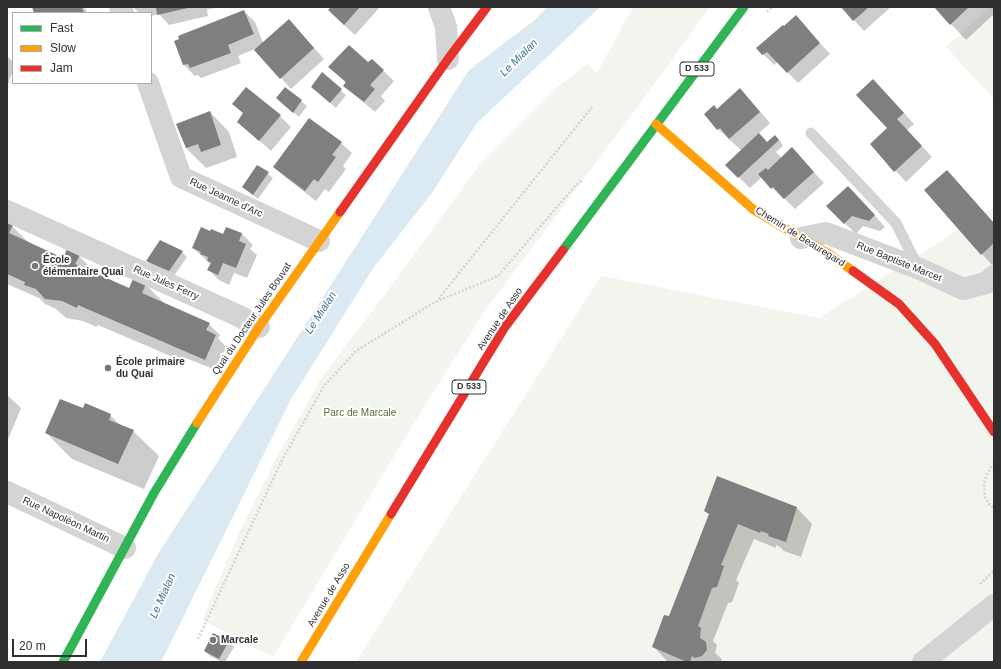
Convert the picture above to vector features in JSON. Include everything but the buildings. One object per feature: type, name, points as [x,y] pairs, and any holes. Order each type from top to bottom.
[{"type":"street","points":[[439,7],[446,27],[448,59]]},
{"type":"street","name":"Quai du Docteur Jules Bouvat","points":[[63,662],[154,493],[182,445],[259,327],[448,59],[487,7]]},
{"type":"street","name":"Avenue de Asso","points":[[301,662],[505,327],[744,7]]},
{"type":"street","name":"Rue Jeanne d'Arc","points":[[148,84],[181,177],[319,241]]},
{"type":"street","name":"Chemin de Beauregard","points":[[656,124],[754,210],[829,254],[899,304],[934,344],[994,432]]},
{"type":"street","name":"Rue Jules Ferry","points":[[7,211],[239,316],[259,327]]},
{"type":"street","name":"Rue Baptiste Marcet","points":[[801,238],[826,233],[920,269],[963,289],[986,283],[994,276]]},
{"type":"street","name":"Rue Napoléon Martin","points":[[7,492],[125,548]]},
{"type":"street","points":[[923,662],[994,605]]},
{"type":"lane","points":[[812,133],[896,223],[920,269]]},
{"type":"path","points":[[435,302],[592,108]]},
{"type":"path","points":[[198,639],[281,462],[324,386],[356,351],[435,302],[498,276],[575,186],[588,176]]},
{"type":"path","points":[[994,463],[986,476],[984,484],[985,497],[989,504],[994,508]]},
{"type":"green space","name":"Parc de Marcale","points":[[633,7],[710,7],[636,109],[484,312],[417,418],[273,657],[202,620],[238,535],[275,461],[320,380],[481,163],[556,88],[587,64],[597,73]]},
{"type":"green space","points":[[990,7],[994,7],[994,99],[946,47]]},
{"type":"green space","points":[[994,207],[994,662],[356,662],[601,276],[819,318]]},
{"type":"water","name":"Le Mialan","points":[[547,7],[600,7],[476,124],[432,193],[374,267],[291,399],[161,662],[100,662],[158,554],[469,70],[536,19]]},
{"type":"traffic: fast","points":[[563,250],[744,7]]},
{"type":"traffic: fast","points":[[63,662],[154,493],[197,423]]},
{"type":"traffic: slow","points":[[656,124],[754,210],[829,254],[853,271]]},
{"type":"traffic: slow","points":[[197,423],[259,327],[340,212]]},
{"type":"traffic: slow","points":[[301,662],[391,514]]},
{"type":"traffic: jam","points":[[340,212],[448,59],[487,7]]},
{"type":"traffic: jam","points":[[391,514],[505,327],[563,250]]},
{"type":"traffic: jam","points":[[853,271],[899,304],[935,344],[994,432]]},
{"type":"place","name":"École élémentaire Quai","points":[[35,266]]},
{"type":"place","name":"École primaire du Quai","points":[[108,368]]},
{"type":"place","name":"Marcale","points":[[213,640]]}]
